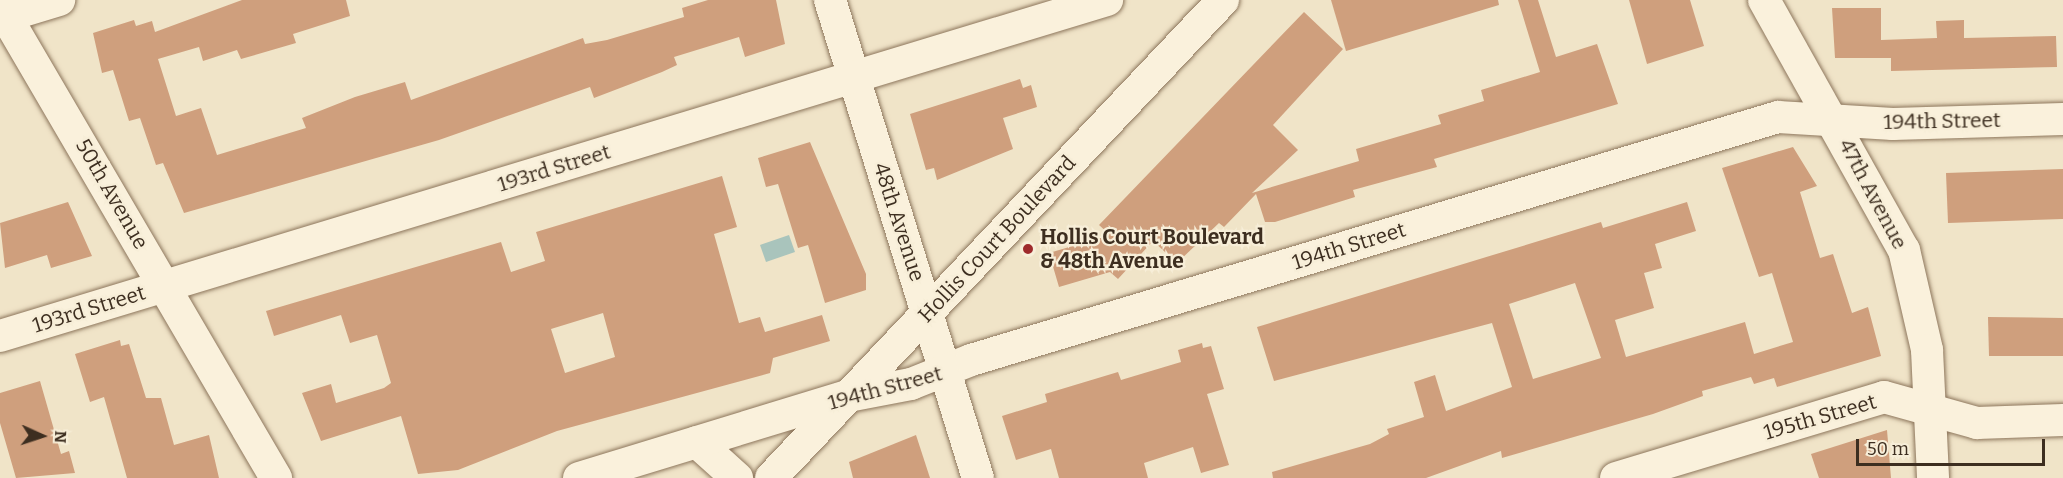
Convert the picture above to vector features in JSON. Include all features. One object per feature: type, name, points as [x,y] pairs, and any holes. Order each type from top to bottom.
[{"type":"street","points":[[2,13],[59,0]]},
{"type":"street","name":"48th Avenue","points":[[830,0],[948,371],[978,478]]},
{"type":"street","name":"193rd Street","points":[[0,336],[1107,0]]},
{"type":"street","name":"Hollis Court Boulevard","points":[[771,478],[1224,0]]},
{"type":"street","name":"47th Avenue","points":[[1764,0],[1904,250],[1927,350],[1933,478]]},
{"type":"street","name":"50th Avenue","points":[[2,13],[165,286],[276,478]]},
{"type":"street","name":"194th Street","points":[[579,478],[848,396],[948,371],[971,360],[1778,117],[1893,124],[2063,119]]},
{"type":"street","name":"195th Street","points":[[1616,478],[1884,397],[1931,407],[1977,423],[2063,420]]},
{"type":"street","points":[[697,442],[738,478]]},
{"type":"water","points":[[789,235],[795,252],[766,262],[760,245]]},
{"type":"building","points":[[242,0],[346,0],[350,16],[293,34],[296,43],[241,59],[237,50],[203,61],[199,47],[158,59],[176,116],[201,108],[217,155],[306,128],[302,118],[355,97],[405,82],[411,100],[583,38],[585,44],[607,40],[684,17],[682,8],[708,0],[776,0],[785,44],[745,57],[739,37],[674,57],[677,65],[594,98],[590,87],[439,140],[184,213],[163,163],[156,165],[140,118],[129,121],[113,70],[102,73],[93,33],[134,20],[136,26],[152,21],[155,32]]},
{"type":"building","points":[[1331,0],[1498,0],[1499,5],[1346,51]]},
{"type":"building","points":[[1518,0],[1538,0],[1556,57],[1597,44],[1618,104],[1434,159],[1437,167],[1353,190],[1355,197],[1275,222],[1265,222],[1256,194],[1224,227],[1219,223],[1177,263],[1153,241],[1118,279],[1110,272],[1059,287],[1049,253],[1110,235],[1099,225],[1304,12],[1343,49],[1273,125],[1298,150],[1252,193],[1359,161],[1356,149],[1441,124],[1438,115],[1484,101],[1481,90],[1540,72]]},
{"type":"building","points":[[1629,0],[1690,0],[1704,46],[1647,64]]},
{"type":"building","points":[[1832,8],[1881,8],[1881,40],[1937,38],[1936,21],[1964,20],[1964,38],[2056,36],[2057,67],[1891,71],[1891,58],[1835,58]]},
{"type":"building","points":[[1020,79],[1023,88],[1031,85],[1037,107],[1003,118],[1013,149],[937,180],[934,168],[926,170],[910,114]]},
{"type":"building","points":[[810,142],[866,274],[866,290],[825,303],[808,245],[798,248],[778,184],[766,187],[758,158]]},
{"type":"building","points":[[1793,147],[1817,186],[1800,192],[1820,258],[1833,254],[1852,313],[1868,307],[1881,356],[1777,387],[1774,378],[1754,384],[1751,377],[1702,391],[1703,396],[1653,414],[1502,458],[1501,451],[1426,478],[1273,478],[1272,472],[1370,444],[1389,434],[1387,429],[1424,417],[1414,382],[1435,375],[1446,411],[1512,387],[1492,323],[1274,381],[1257,327],[1601,222],[1603,228],[1687,202],[1696,231],[1655,244],[1662,268],[1644,273],[1654,308],[1615,320],[1626,357],[1745,322],[1754,354],[1793,342],[1772,273],[1759,277],[1722,168]],"holes":[[[1575,283],[1601,358],[1533,379],[1509,304]]]},
{"type":"building","points":[[2063,169],[2063,219],[1948,223],[1946,173]]},
{"type":"building","points":[[722,176],[737,227],[714,234],[739,323],[760,317],[765,332],[822,315],[830,341],[773,358],[770,373],[557,431],[458,470],[418,474],[401,416],[321,441],[302,393],[331,384],[336,403],[384,388],[391,383],[377,335],[350,343],[341,315],[274,336],[266,311],[501,242],[511,272],[545,261],[536,232]],"holes":[[[603,313],[615,357],[565,373],[551,329]]]},
{"type":"building","points":[[68,202],[92,256],[51,268],[47,255],[5,268],[0,223]]},
{"type":"building","points":[[1988,317],[2063,318],[2063,356],[1989,356]]},
{"type":"building","points":[[120,340],[121,346],[129,344],[146,398],[161,398],[174,445],[209,435],[219,478],[127,478],[104,397],[90,402],[75,354]]},
{"type":"building","points":[[1202,343],[1203,348],[1211,346],[1224,389],[1207,394],[1229,465],[1201,473],[1193,447],[1144,463],[1148,478],[1059,478],[1051,449],[1016,460],[1002,416],[1047,402],[1045,394],[1118,372],[1121,380],[1181,362],[1178,350]]},
{"type":"building","points":[[40,381],[61,454],[69,451],[75,473],[16,478],[0,423],[0,393]]},
{"type":"building","points":[[1887,430],[1891,478],[1819,478],[1811,454]]},
{"type":"building","points":[[916,435],[930,478],[853,478],[849,462]]},
{"type":"place","name":"Hollis Court Boulevard & 48th Avenue","points":[[1028,249]]}]
